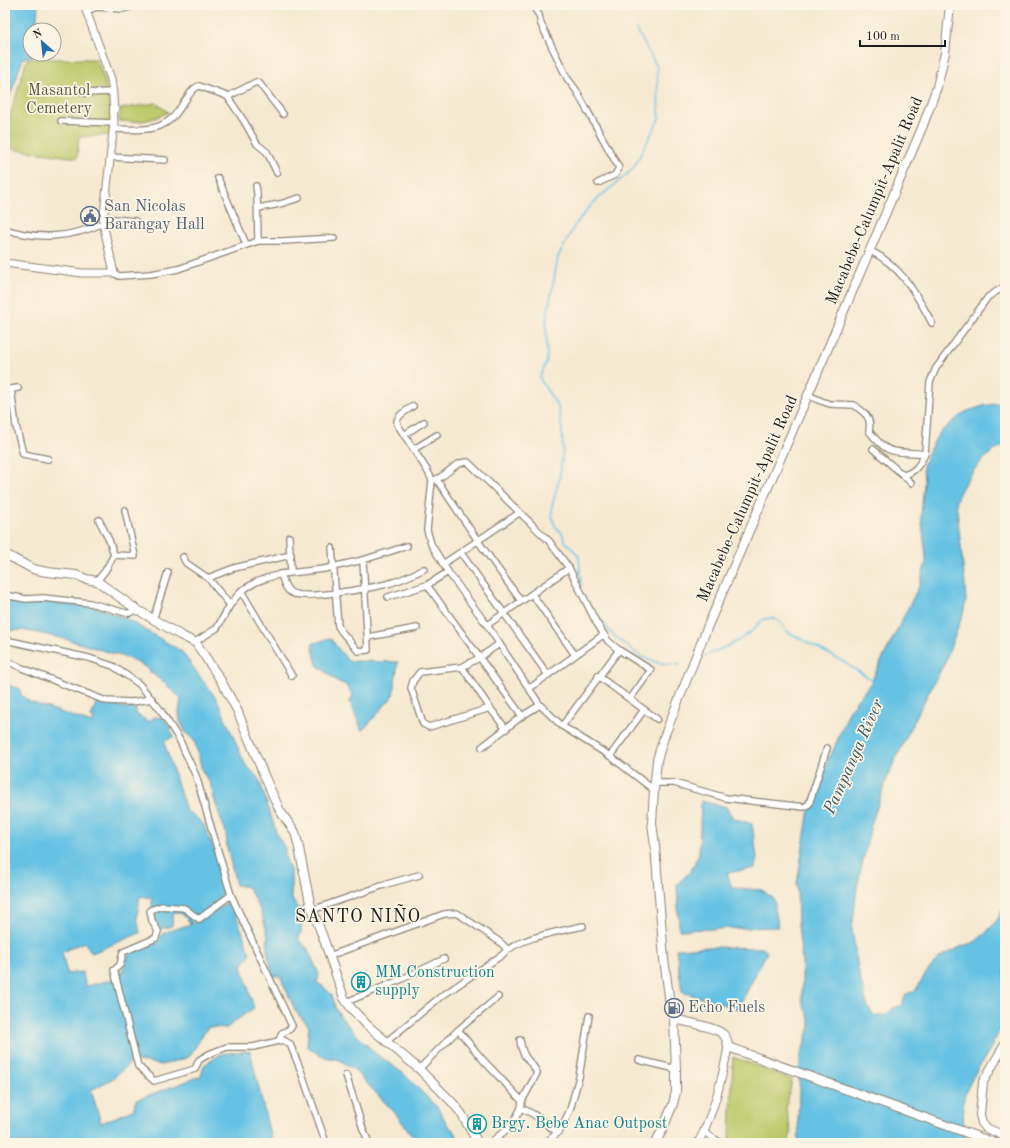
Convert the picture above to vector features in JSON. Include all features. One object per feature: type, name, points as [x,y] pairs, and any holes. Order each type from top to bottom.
[{"type":"main road","name":"Macabebe-Calumpit-Apalit Road","points":[[655,1143],[662,1131],[673,1104],[676,1092],[674,1019],[671,1011],[664,959],[652,823],[657,760],[664,737],[704,635],[922,128],[937,87],[945,53],[950,5]]},
{"type":"main road","points":[[5,554],[33,569],[96,581],[153,620],[195,642],[220,679],[237,710],[280,811],[295,832],[306,890],[346,1002],[361,1020],[419,1069],[452,1102],[461,1113],[478,1143]]},
{"type":"main road","points":[[674,1019],[705,1026],[724,1034],[727,1038],[728,1047],[995,1143]]},
{"type":"main road","points":[[1005,1044],[983,1082],[980,1115],[982,1123],[986,1128],[1005,1136]]},
{"type":"street","points":[[114,273],[103,220],[113,126],[113,92],[111,79],[85,8],[97,7],[123,9],[137,5]]},
{"type":"street","points":[[532,5],[539,15],[541,24],[567,78],[576,90],[619,168],[615,175],[598,183]]},
{"type":"street","points":[[227,96],[256,82],[259,83],[283,114]]},
{"type":"street","points":[[61,121],[140,130],[155,127],[164,124],[176,113],[192,91],[199,86],[227,96],[244,120],[257,144],[267,152],[277,173]]},
{"type":"street","points":[[84,93],[113,92]]},
{"type":"street","points":[[110,157],[165,160]]},
{"type":"street","points":[[218,178],[246,244]]},
{"type":"street","points":[[256,186],[258,241]]},
{"type":"street","points":[[258,208],[280,204],[299,198]]},
{"type":"street","points":[[5,229],[34,236],[49,237],[90,229],[103,220],[135,221]]},
{"type":"street","points":[[5,264],[82,273],[114,273],[119,276],[151,274],[178,269],[258,241],[334,238]]},
{"type":"street","points":[[870,251],[878,254],[888,262],[908,283],[921,302],[932,323]]},
{"type":"street","points":[[903,475],[908,474],[919,466],[925,454],[930,382],[936,368],[988,297],[1005,286]]},
{"type":"street","points":[[18,388],[8,390],[23,454],[48,459]]},
{"type":"street","points":[[808,394],[830,404],[854,405],[867,417],[870,423],[869,431],[879,444],[888,450],[925,454]]},
{"type":"street","points":[[414,406],[398,417],[396,420],[397,424],[427,470],[521,602]]},
{"type":"street","points":[[404,435],[424,422]]},
{"type":"street","points":[[414,449],[437,435]]},
{"type":"street","points":[[873,449],[911,483]]},
{"type":"street","points":[[630,699],[651,670],[619,650],[604,636],[569,568],[549,541],[468,462],[457,464],[434,480],[427,530],[431,544],[448,572],[487,625],[540,705],[562,726],[654,786],[674,783],[726,798],[804,807],[809,804],[827,748]]},
{"type":"street","points":[[114,555],[135,556],[125,510]]},
{"type":"street","points":[[443,564],[519,513]]},
{"type":"street","points":[[96,581],[105,571],[114,555],[109,540],[99,520]]},
{"type":"street","points":[[289,537],[291,572]]},
{"type":"street","points":[[195,642],[218,628],[230,605],[241,591],[267,578],[291,572],[316,570],[363,560],[407,546]]},
{"type":"street","points":[[332,548],[338,623],[341,631],[358,651],[368,650],[366,587],[363,560]]},
{"type":"street","points":[[461,553],[548,675]]},
{"type":"street","points":[[208,578],[234,568],[291,555]]},
{"type":"street","points":[[183,557],[186,563],[208,578],[230,605]]},
{"type":"street","points":[[487,625],[569,568]]},
{"type":"street","points":[[281,574],[286,587],[291,592],[302,595],[336,592],[387,584],[409,577],[424,569]]},
{"type":"street","points":[[153,620],[168,572]]},
{"type":"street","points":[[388,597],[427,585],[448,572]]},
{"type":"street","points":[[427,585],[522,716]]},
{"type":"street","points":[[241,591],[292,676]]},
{"type":"street","points":[[532,594],[575,655]]},
{"type":"street","points":[[5,595],[26,599],[43,598],[90,603],[126,613],[130,613],[136,609]]},
{"type":"street","points":[[368,637],[417,628]]},
{"type":"street","points":[[530,688],[604,636]]},
{"type":"street","points":[[5,640],[89,658],[113,666],[139,684],[152,699],[179,740],[196,776],[232,894],[292,1026],[290,1029],[282,1033],[279,1040]]},
{"type":"street","points":[[490,708],[426,727],[423,724],[411,688],[416,676],[420,672],[462,667],[479,658],[499,644]]},
{"type":"street","points":[[562,726],[619,650]]},
{"type":"street","points":[[5,660],[106,701],[132,702],[152,699]]},
{"type":"street","points":[[462,667],[490,708],[506,728]]},
{"type":"street","points":[[598,676],[657,719]]},
{"type":"street","points":[[482,747],[522,716],[540,705]]},
{"type":"street","points":[[610,756],[644,710]]},
{"type":"street","points":[[312,910],[381,886],[419,875]]},
{"type":"street","points":[[232,894],[199,919],[184,908],[162,906],[150,910],[152,921],[158,931],[156,938],[123,952],[120,965],[114,970],[138,1066],[154,1081],[195,1069],[199,1060],[209,1054],[227,1048],[253,1048],[279,1040],[284,1040],[290,1044],[326,1143]]},
{"type":"street","points":[[329,956],[444,914],[457,913],[507,948]]},
{"type":"street","points":[[386,1042],[422,1010],[502,955],[507,948],[532,938],[583,926]]},
{"type":"street","points":[[346,1002],[400,980],[444,959]]},
{"type":"street","points":[[419,1069],[458,1030],[498,997]]},
{"type":"street","points":[[545,1143],[558,1133],[570,1110],[579,1077],[589,1016]]},
{"type":"street","points":[[458,1030],[484,1061],[522,1101]]},
{"type":"street","points":[[490,1143],[512,1125],[522,1108],[522,1101],[536,1073],[536,1068],[526,1058],[522,1050],[520,1040]]},
{"type":"street","points":[[698,1143],[704,1132],[716,1099],[728,1047]]},
{"type":"street","points":[[639,1060],[676,1069]]},
{"type":"street","points":[[346,1075],[369,1143]]},
{"type":"street","points":[[522,1108],[558,1133]]},
{"type":"street","points":[[704,1132],[721,1143]]},
{"type":"green space","name":"Masantol Cemetery","points":[[62,59],[96,59],[104,78],[111,108],[109,135],[79,137],[77,158],[5,148],[5,132],[26,62],[62,62]]},
{"type":"green space","points":[[156,103],[168,112],[144,121],[119,121],[120,109]]},
{"type":"green space","points":[[733,1057],[792,1080],[786,1109],[791,1133],[788,1143],[739,1143],[730,1139]]},
{"type":"water","points":[[5,5],[38,5],[37,22],[22,22],[22,61],[5,111]]},
{"type":"water","name":"Pampanga River","points":[[1005,402],[1005,445],[990,454],[975,468],[963,485],[956,501],[966,601],[963,614],[945,662],[887,777],[871,825],[857,887],[852,929],[858,970],[867,1005],[875,1016],[881,1016],[886,1015],[893,1008],[902,1005],[906,994],[915,991],[927,972],[939,958],[962,946],[973,943],[985,934],[998,919],[1005,905],[1005,1020],[964,1096],[963,1115],[966,1143],[799,1143],[798,1121],[800,1058],[810,1027],[810,1021],[802,998],[802,960],[798,925],[797,883],[809,810],[824,767],[832,753],[850,709],[870,684],[919,586],[926,563],[921,516],[924,483],[923,466],[929,451],[939,433],[965,412],[983,406]]},
{"type":"water","points":[[5,601],[34,604],[43,601],[93,606],[125,618],[181,651],[218,701],[245,764],[259,779],[277,835],[285,848],[285,857],[291,873],[291,897],[297,908],[300,908],[301,931],[298,939],[307,948],[319,974],[317,983],[324,987],[332,995],[335,1007],[340,1016],[353,1031],[375,1053],[404,1074],[437,1107],[449,1127],[454,1130],[461,1143],[418,1143],[395,1113],[353,1069],[340,1060],[325,1057],[307,1046],[309,1026],[296,1012],[280,976],[273,976],[267,950],[268,936],[261,912],[248,887],[236,885],[227,847],[226,833],[210,783],[202,771],[194,740],[186,733],[180,721],[179,712],[181,699],[142,665],[128,658],[65,639],[38,633],[22,630],[5,631]]},
{"type":"water","points":[[330,638],[348,661],[398,662],[393,696],[362,731],[350,702],[353,695],[346,685],[337,681],[317,665],[312,644]]},
{"type":"water","points":[[5,682],[13,687],[19,688],[21,695],[30,702],[92,723],[94,719],[91,717],[97,701],[125,708],[136,708],[136,714],[149,722],[154,717],[164,718],[174,736],[164,742],[186,811],[196,817],[203,824],[218,859],[225,891],[210,908],[190,923],[181,913],[173,912],[172,926],[160,929],[152,919],[152,898],[140,896],[137,916],[140,933],[92,953],[84,942],[62,952],[67,974],[82,972],[86,986],[119,978],[130,952],[157,943],[163,933],[197,922],[231,900],[250,954],[242,966],[254,1008],[227,1028],[208,1027],[189,1057],[162,1065],[133,1060],[112,1079],[91,1090],[101,1123],[133,1110],[136,1100],[201,1076],[204,1065],[221,1054],[250,1051],[272,1143],[5,1143]]},
{"type":"water","points":[[701,801],[726,807],[733,818],[752,824],[757,857],[755,868],[727,873],[732,888],[762,890],[774,899],[778,927],[679,930],[677,884],[690,872],[699,854]]},
{"type":"water","points":[[709,947],[764,948],[767,952],[738,1009],[682,992],[676,949]]},
{"type":"waterway","points":[[581,585],[579,556],[565,541],[562,533],[555,526],[552,516],[552,506],[560,475],[563,449],[562,428],[558,407],[541,381],[540,377],[547,361],[546,323],[558,257],[575,225],[592,204],[633,169],[659,119],[657,67],[636,29]]},
{"type":"waterway","points":[[593,610],[612,634],[641,657],[660,663],[680,665]]},
{"type":"waterway","points":[[702,657],[739,640],[752,631],[763,620],[774,618],[782,624],[786,631],[842,661],[872,680]]},
{"type":"place","name":"San Nicolas Barangay Hall","points":[[90,216]]},
{"type":"place","name":"MM Construction supply","points":[[361,982]]},
{"type":"place","name":"Echo Fuels","points":[[674,1008]]},
{"type":"place","name":"Brgy. Bebe Anac Outpost","points":[[477,1124]]},
{"type":"district","name":"SANTO NIÑO","points":[[358,917]]}]
